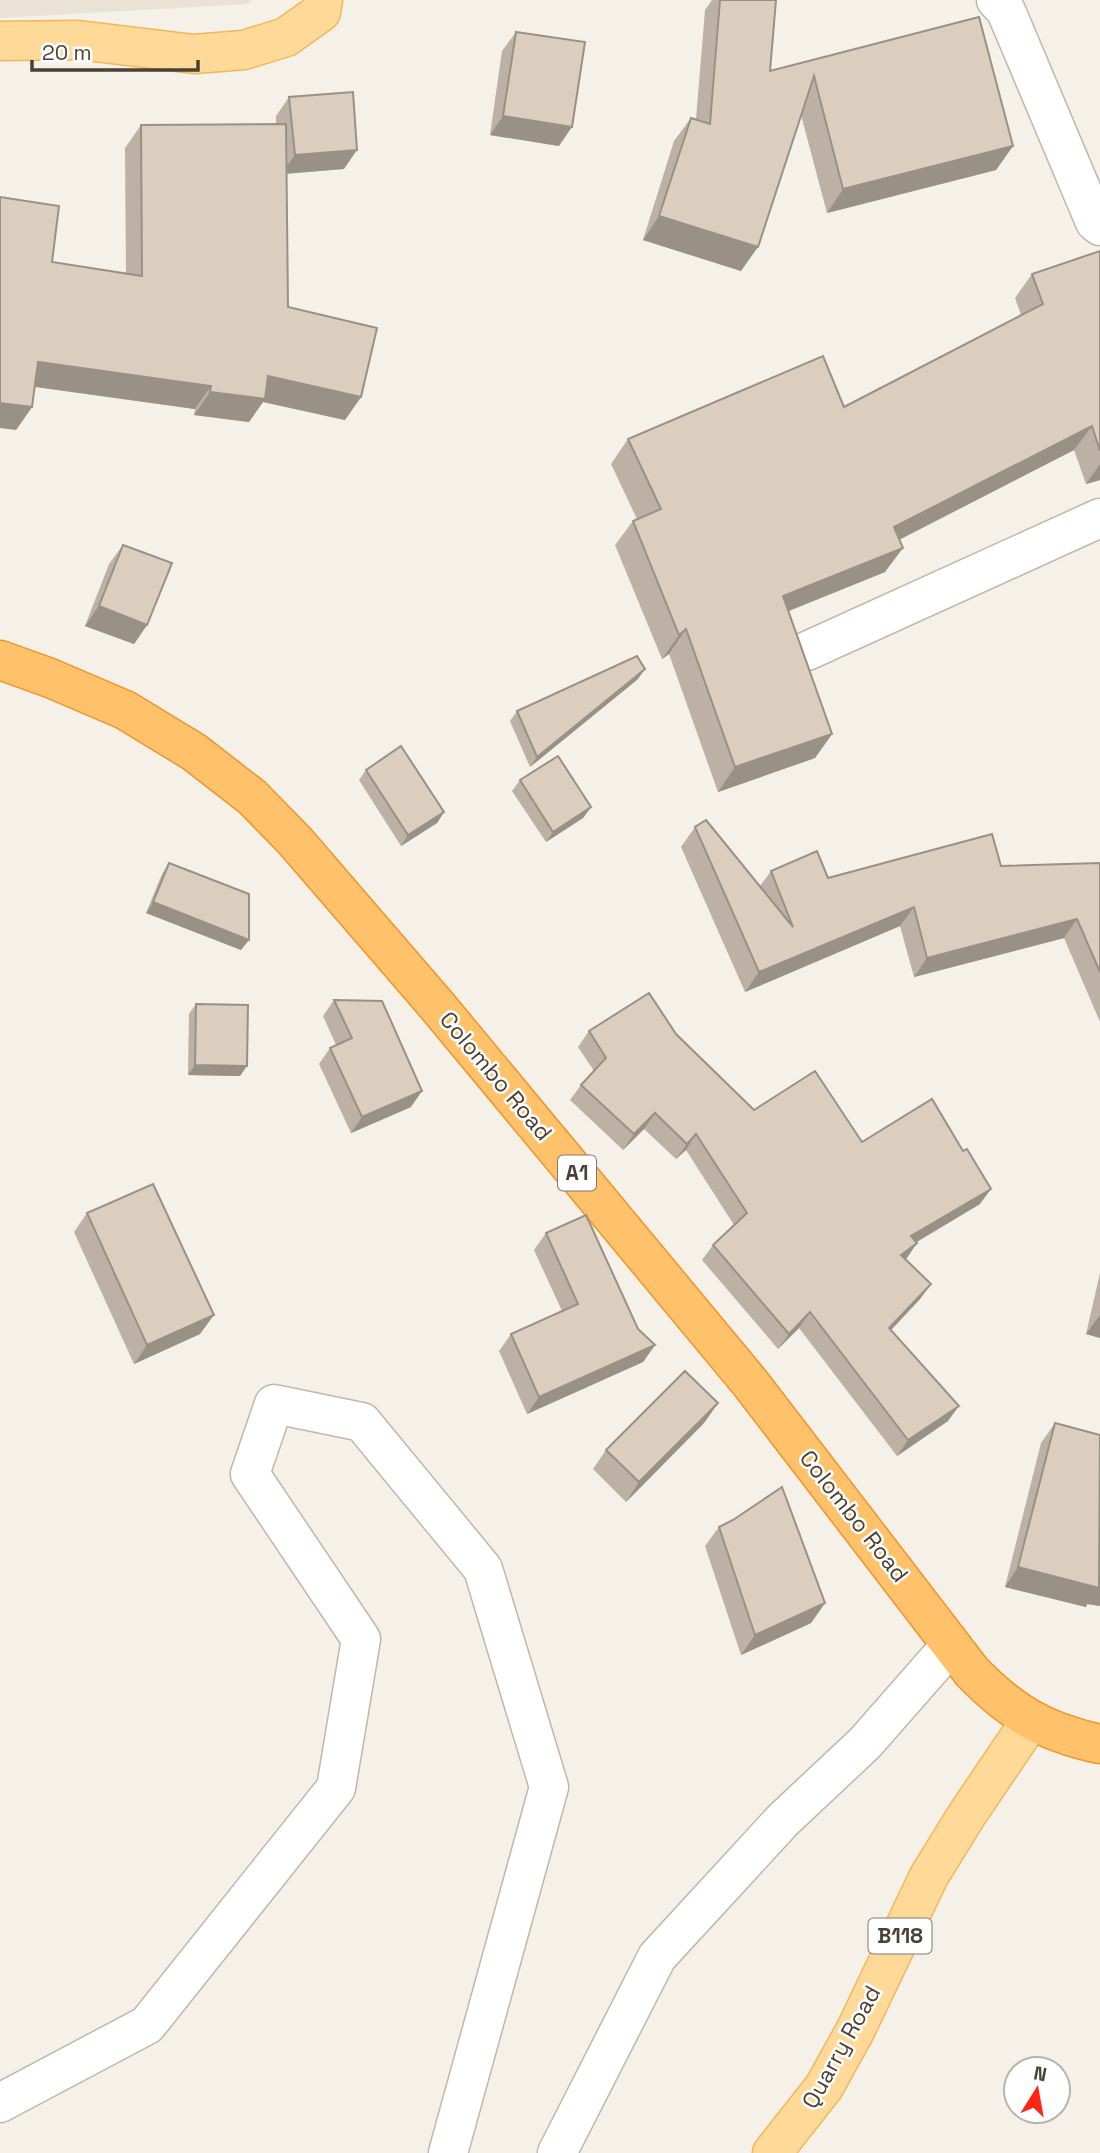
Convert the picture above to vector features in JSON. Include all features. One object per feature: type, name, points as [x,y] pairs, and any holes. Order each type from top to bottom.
[{"type":"highway","name":"Colombo Road","points":[[0,660],[125,710],[194,752],[252,797],[286,832],[439,1008],[751,1384],[972,1672],[998,1698],[1031,1720],[1057,1733],[1100,1744]]},
{"type":"main road","points":[[0,41],[78,40],[194,54],[244,50],[286,37],[321,12],[323,0]]},
{"type":"main road","name":"Quarry Road","points":[[772,2153],[824,2087],[856,2029],[929,1876],[1031,1720]]},
{"type":"street","points":[[996,0],[1006,11],[1095,222],[1100,226]]},
{"type":"street","points":[[807,651],[1100,518]]},
{"type":"street","points":[[0,2103],[147,2025],[336,1788],[360,1639],[250,1474],[274,1404],[362,1422],[483,1569],[549,1787],[448,2153]]},
{"type":"street","points":[[557,2153],[657,1957],[783,1819],[865,1743],[951,1645]]},
{"type":"shaded area","points":[[0,0],[252,0],[248,4],[0,18]]},
{"type":"building","points":[[720,0],[776,0],[770,71],[979,17],[1013,146],[843,189],[814,76],[758,247],[659,216],[691,118],[710,124]]},
{"type":"building","points":[[516,32],[585,42],[572,127],[503,116]]},
{"type":"building","points":[[353,92],[357,150],[295,155],[289,97]]},
{"type":"building","points":[[286,124],[288,307],[377,328],[361,397],[268,376],[265,399],[210,392],[211,386],[38,362],[32,407],[0,403],[0,197],[59,206],[52,262],[142,276],[141,125]]},
{"type":"building","points":[[1100,251],[1100,451],[1092,426],[894,527],[903,548],[783,596],[832,734],[735,767],[686,629],[679,635],[633,521],[661,509],[628,439],[823,356],[844,407],[1043,304],[1032,274]]},
{"type":"building","points":[[123,545],[172,563],[147,625],[99,606]]},
{"type":"building","points":[[637,656],[645,669],[537,757],[517,711]]},
{"type":"building","points":[[401,746],[444,812],[408,835],[366,770]]},
{"type":"building","points":[[558,756],[591,807],[553,832],[520,780]]},
{"type":"building","points":[[706,820],[793,927],[771,871],[817,851],[828,878],[992,834],[1001,866],[1100,863],[1100,972],[1077,919],[927,958],[914,907],[759,972],[695,827]]},
{"type":"building","points":[[169,863],[249,894],[249,940],[153,902]]},
{"type":"building","points":[[649,993],[676,1034],[754,1110],[815,1071],[862,1142],[932,1099],[963,1151],[967,1149],[991,1189],[911,1236],[917,1243],[901,1255],[931,1284],[889,1328],[959,1406],[908,1440],[810,1312],[789,1334],[713,1245],[747,1213],[696,1134],[687,1144],[655,1113],[634,1134],[581,1085],[606,1058],[589,1031]]},
{"type":"building","points":[[334,1000],[382,1001],[422,1091],[362,1117],[330,1048],[352,1038]]},
{"type":"building","points":[[196,1004],[248,1005],[247,1066],[195,1065]]},
{"type":"building","points":[[153,1184],[214,1315],[147,1345],[87,1213]]},
{"type":"building","points":[[586,1215],[638,1329],[655,1345],[539,1397],[511,1334],[578,1304],[546,1233]]},
{"type":"building","points":[[685,1371],[718,1403],[639,1482],[606,1450]]},
{"type":"building","points":[[1055,1423],[1100,1435],[1099,1588],[1018,1567]]},
{"type":"building","points":[[782,1487],[825,1603],[755,1635],[719,1527]]}]
